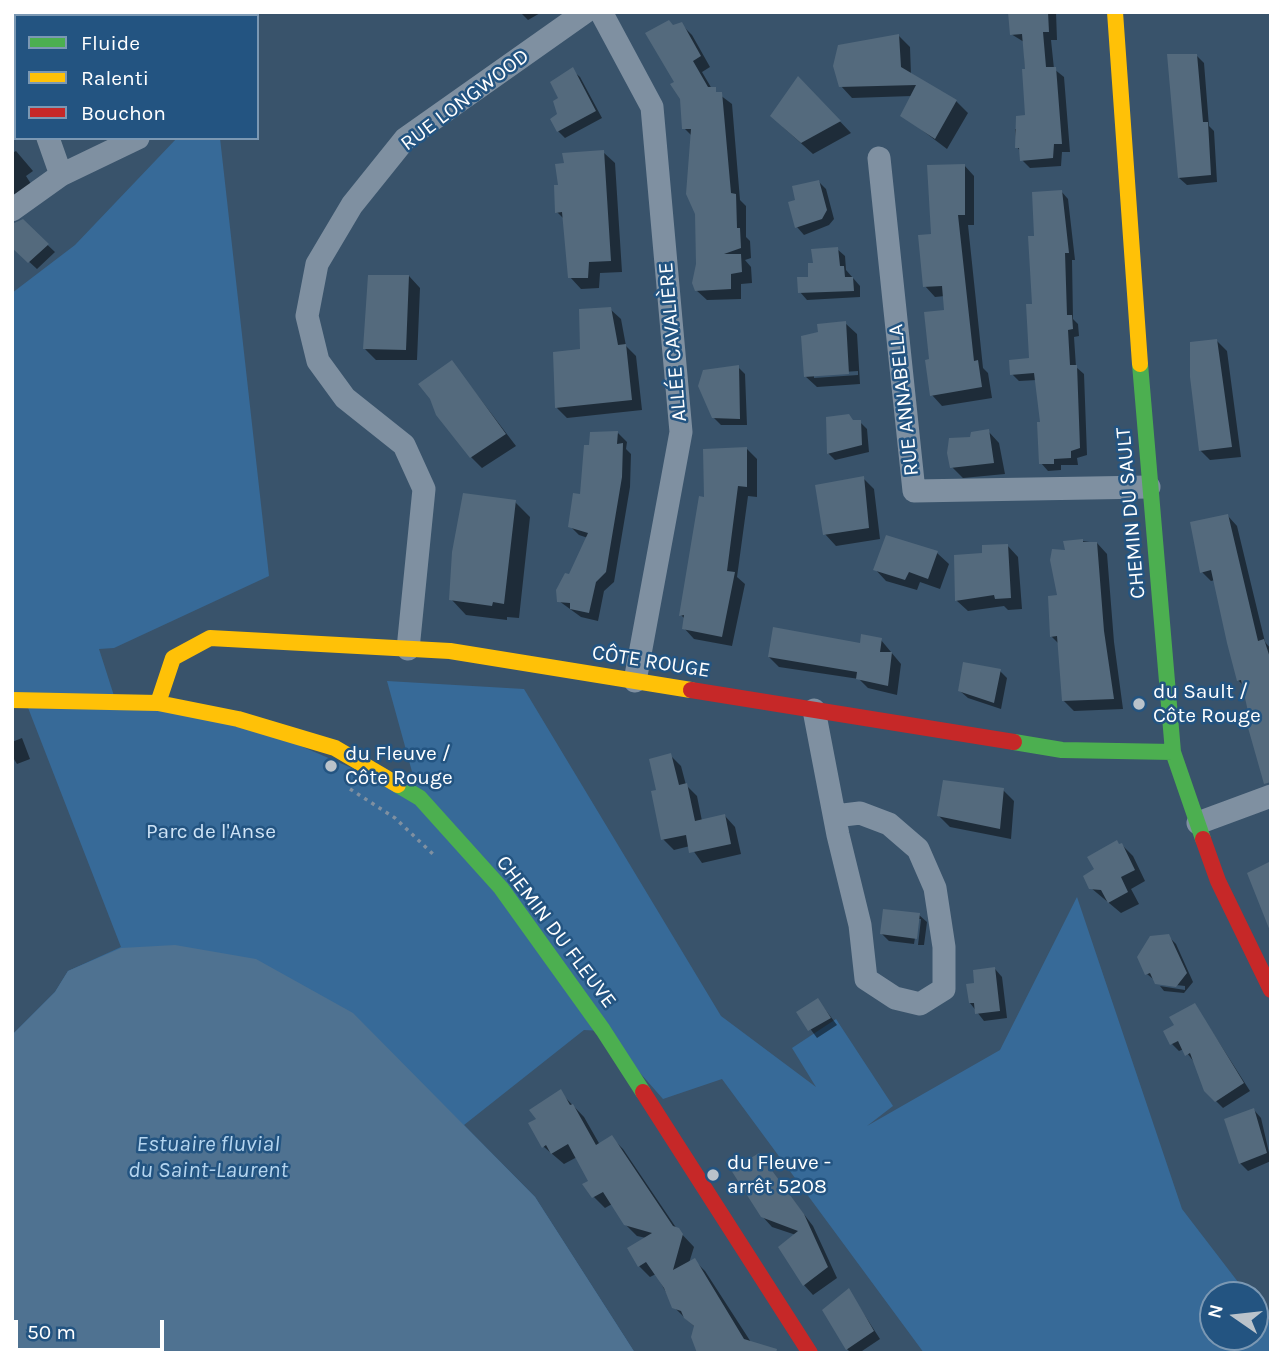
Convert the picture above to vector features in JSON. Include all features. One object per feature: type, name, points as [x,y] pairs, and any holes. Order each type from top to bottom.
[{"type":"street","name":"RUE LONGWOOD","points":[[408,649],[424,489],[404,445],[345,398],[318,361],[307,316],[317,264],[352,205],[405,139],[585,12]]},
{"type":"street","name":"ALLÉE CAVALIÈRE","points":[[601,12],[652,107],[681,432],[635,681]]},
{"type":"street","name":"CHEMIN DU SAULT","points":[[1115,12],[1149,487],[1173,752],[1218,881],[1271,990]]},
{"type":"street","points":[[49,140],[61,174]]},
{"type":"street","points":[[12,210],[61,174],[134,140]]},
{"type":"street","name":"RUE ANNABELLA","points":[[879,158],[914,491],[1149,487]]},
{"type":"street","name":"CÔTE ROUGE","points":[[158,703],[173,657],[210,638],[450,651],[1062,750],[1173,752]]},
{"type":"street","name":"CHEMIN DU FLEUVE","points":[[12,700],[158,703],[238,719],[334,748],[420,798],[501,888],[603,1030],[810,1353]]},
{"type":"street","points":[[814,710],[835,816],[860,925],[866,979],[895,998],[920,1004],[944,989],[944,947],[935,888],[918,849],[889,824],[860,813],[835,816]]},
{"type":"street","points":[[1198,823],[1271,796]]},
{"type":"path","points":[[350,789],[395,818],[445,865]]},
{"type":"green space","name":"Parc de l'Anse","points":[[175,140],[220,140],[269,576],[114,648],[99,649],[116,702],[238,719],[419,797],[387,681],[524,689],[721,1016],[816,1087],[792,1048],[836,1019],[893,1106],[867,1126],[1000,1050],[1077,897],[1182,1209],[1237,1281],[1199,1281],[1199,1351],[1269,1351],[1269,1322],[1271,1353],[924,1353],[722,1079],[663,1099],[603,1031],[584,1030],[464,1125],[535,1197],[635,1353],[12,1353],[12,1035],[55,992],[68,971],[121,947],[25,700],[12,700],[12,293],[75,245]]},
{"type":"water","name":"Estuaire fluvial du Saint-Laurent","points":[[175,945],[256,959],[353,1013],[535,1197],[635,1353],[12,1353],[12,1035],[55,992],[68,971],[121,948]]},
{"type":"building","points":[[1008,12],[1048,12],[1049,32],[1043,32],[1046,67],[1056,67],[1062,144],[1054,144],[1053,158],[1020,161],[1019,148],[1015,148],[1016,116],[1025,115],[1022,69],[1025,69],[1022,34],[1010,35]]},
{"type":"building","points":[[669,20],[673,25],[682,22],[701,56],[693,61],[708,87],[716,87],[716,92],[722,92],[731,193],[736,194],[737,228],[740,228],[741,248],[724,254],[741,254],[742,272],[731,274],[731,289],[695,291],[692,283],[696,264],[695,214],[686,194],[691,129],[682,129],[680,99],[670,84],[674,82],[645,33]]},
{"type":"building","points":[[899,34],[901,67],[957,100],[935,139],[900,116],[916,85],[839,87],[833,66],[838,45]]},
{"type":"building","points":[[1167,54],[1197,54],[1203,122],[1208,122],[1211,175],[1178,178]]},
{"type":"building","points":[[573,67],[596,111],[557,132],[550,119],[557,114],[553,101],[558,98],[550,82]]},
{"type":"building","points":[[798,76],[841,121],[801,143],[770,116]]},
{"type":"building","points":[[604,150],[611,261],[589,262],[588,278],[568,278],[562,212],[555,213],[554,185],[558,185],[555,164],[564,163],[562,153]]},
{"type":"building","points":[[965,164],[965,215],[958,215],[974,361],[978,360],[982,387],[930,396],[925,360],[929,359],[924,312],[944,310],[942,286],[923,287],[918,235],[931,234],[927,165]]},
{"type":"building","points":[[819,180],[827,210],[822,219],[795,228],[788,202],[795,200],[792,186]]},
{"type":"building","points":[[1062,190],[1069,253],[1065,253],[1067,315],[1072,315],[1073,329],[1068,330],[1070,365],[1077,365],[1080,448],[1071,451],[1071,458],[1054,459],[1054,464],[1039,464],[1037,422],[1040,422],[1034,373],[1010,375],[1009,360],[1029,358],[1026,304],[1032,304],[1028,236],[1034,236],[1032,192]]},
{"type":"building","points":[[23,219],[49,244],[28,263],[12,248],[12,224]]},
{"type":"building","points":[[838,247],[840,266],[844,266],[845,277],[853,277],[854,291],[798,293],[797,277],[808,277],[808,263],[813,263],[811,249]]},
{"type":"building","points":[[368,275],[409,275],[406,350],[363,349]]},
{"type":"building","points":[[611,307],[618,345],[626,344],[632,400],[555,408],[553,352],[580,349],[579,309]]},
{"type":"building","points":[[846,321],[849,374],[804,377],[801,336],[818,332],[817,324]]},
{"type":"building","points":[[1217,339],[1232,447],[1199,451],[1190,377],[1190,342]]},
{"type":"building","points":[[452,360],[506,434],[470,458],[436,415],[430,399],[418,384]]},
{"type":"building","points":[[739,365],[740,419],[712,418],[698,386],[703,370]]},
{"type":"building","points":[[849,414],[853,420],[861,420],[862,445],[827,454],[826,417]]},
{"type":"building","points":[[989,429],[994,463],[950,468],[947,453],[949,438],[970,437],[971,432]]},
{"type":"building","points":[[618,431],[617,444],[623,443],[622,477],[606,572],[596,582],[589,613],[570,609],[570,603],[557,602],[556,590],[565,573],[569,574],[588,533],[568,527],[573,493],[580,494],[584,445],[589,445],[590,432]]},
{"type":"building","points":[[747,447],[747,487],[738,486],[727,571],[735,572],[722,637],[682,629],[684,615],[679,616],[699,496],[704,497],[703,449]]},
{"type":"building","points":[[864,476],[869,528],[823,535],[815,485]]},
{"type":"building","points":[[463,493],[516,500],[504,604],[493,602],[492,606],[449,600],[452,552]]},
{"type":"building","points":[[1228,514],[1258,641],[1264,639],[1271,661],[1271,782],[1264,784],[1245,717],[1249,716],[1241,680],[1237,681],[1211,570],[1200,573],[1190,522]]},
{"type":"building","points":[[886,535],[938,551],[928,579],[909,572],[905,580],[873,570]]},
{"type":"building","points":[[1083,539],[1083,542],[1097,542],[1104,631],[1114,699],[1062,701],[1057,636],[1050,637],[1048,596],[1057,595],[1050,560],[1052,549],[1065,550],[1063,541]]},
{"type":"building","points":[[1008,544],[1011,598],[995,599],[994,595],[955,601],[954,555],[982,553],[982,545]]},
{"type":"building","points":[[773,627],[860,643],[861,634],[882,638],[880,652],[892,652],[888,686],[856,679],[857,672],[768,657]]},
{"type":"building","points":[[963,662],[1001,669],[994,703],[958,691]]},
{"type":"building","points":[[671,753],[679,785],[687,783],[695,821],[725,814],[731,844],[689,853],[686,835],[661,840],[651,791],[656,790],[649,759]]},
{"type":"building","points":[[943,780],[1004,788],[1000,829],[937,816]]},
{"type":"building","points":[[1117,840],[1119,844],[1122,843],[1135,870],[1121,877],[1128,892],[1108,903],[1101,890],[1089,889],[1083,876],[1094,869],[1087,857]]},
{"type":"building","points":[[1271,861],[1271,931],[1270,931],[1247,873]]},
{"type":"building","points":[[883,909],[920,913],[917,939],[880,934]]},
{"type":"building","points":[[1169,934],[1187,973],[1176,987],[1155,984],[1150,973],[1145,975],[1137,957],[1150,936]]},
{"type":"building","points":[[995,967],[1000,1011],[975,1014],[974,1003],[969,1003],[966,984],[974,983],[973,970]]},
{"type":"building","points":[[818,998],[831,1018],[808,1031],[796,1012]]},
{"type":"building","points":[[1195,1003],[1244,1083],[1215,1102],[1204,1091],[1190,1053],[1185,1056],[1178,1041],[1170,1045],[1163,1031],[1174,1025],[1169,1017]]},
{"type":"building","points":[[561,1089],[570,1105],[573,1104],[596,1145],[612,1135],[673,1226],[679,1228],[683,1234],[673,1270],[695,1258],[744,1339],[777,1349],[776,1353],[697,1353],[691,1337],[694,1326],[684,1318],[681,1311],[672,1308],[664,1288],[646,1262],[638,1267],[627,1248],[652,1233],[624,1225],[603,1192],[592,1198],[582,1184],[588,1181],[568,1144],[551,1154],[546,1145],[542,1148],[528,1123],[536,1119],[529,1110]]},
{"type":"building","points":[[1254,1108],[1267,1153],[1239,1164],[1224,1119]]},
{"type":"building","points":[[759,1153],[804,1214],[828,1267],[803,1286],[778,1247],[798,1231],[761,1217],[731,1170]]},
{"type":"building","points":[[849,1288],[874,1331],[846,1350],[822,1310]]},
{"type":"traffic: fast","points":[[1140,364],[1173,752],[1203,839]]},
{"type":"traffic: fast","points":[[1014,742],[1062,750],[1173,752]]},
{"type":"traffic: fast","points":[[398,785],[420,798],[501,888],[603,1030],[643,1092]]},
{"type":"traffic: slow","points":[[1115,12],[1140,364]]},
{"type":"traffic: slow","points":[[158,703],[173,658],[210,638],[450,651],[691,690]]},
{"type":"traffic: slow","points":[[12,700],[158,703],[238,719],[335,748],[398,785]]},
{"type":"traffic: jam","points":[[691,690],[1014,742]]},
{"type":"traffic: jam","points":[[1203,839],[1218,881],[1271,990]]},
{"type":"traffic: jam","points":[[643,1092],[810,1353]]},
{"type":"place","name":"du Sault / Côte Rouge","points":[[1139,704]]},
{"type":"place","name":"du Fleuve / Côte Rouge","points":[[331,766]]},
{"type":"place","name":"du Fleuve - arrêt 5208","points":[[713,1175]]}]
